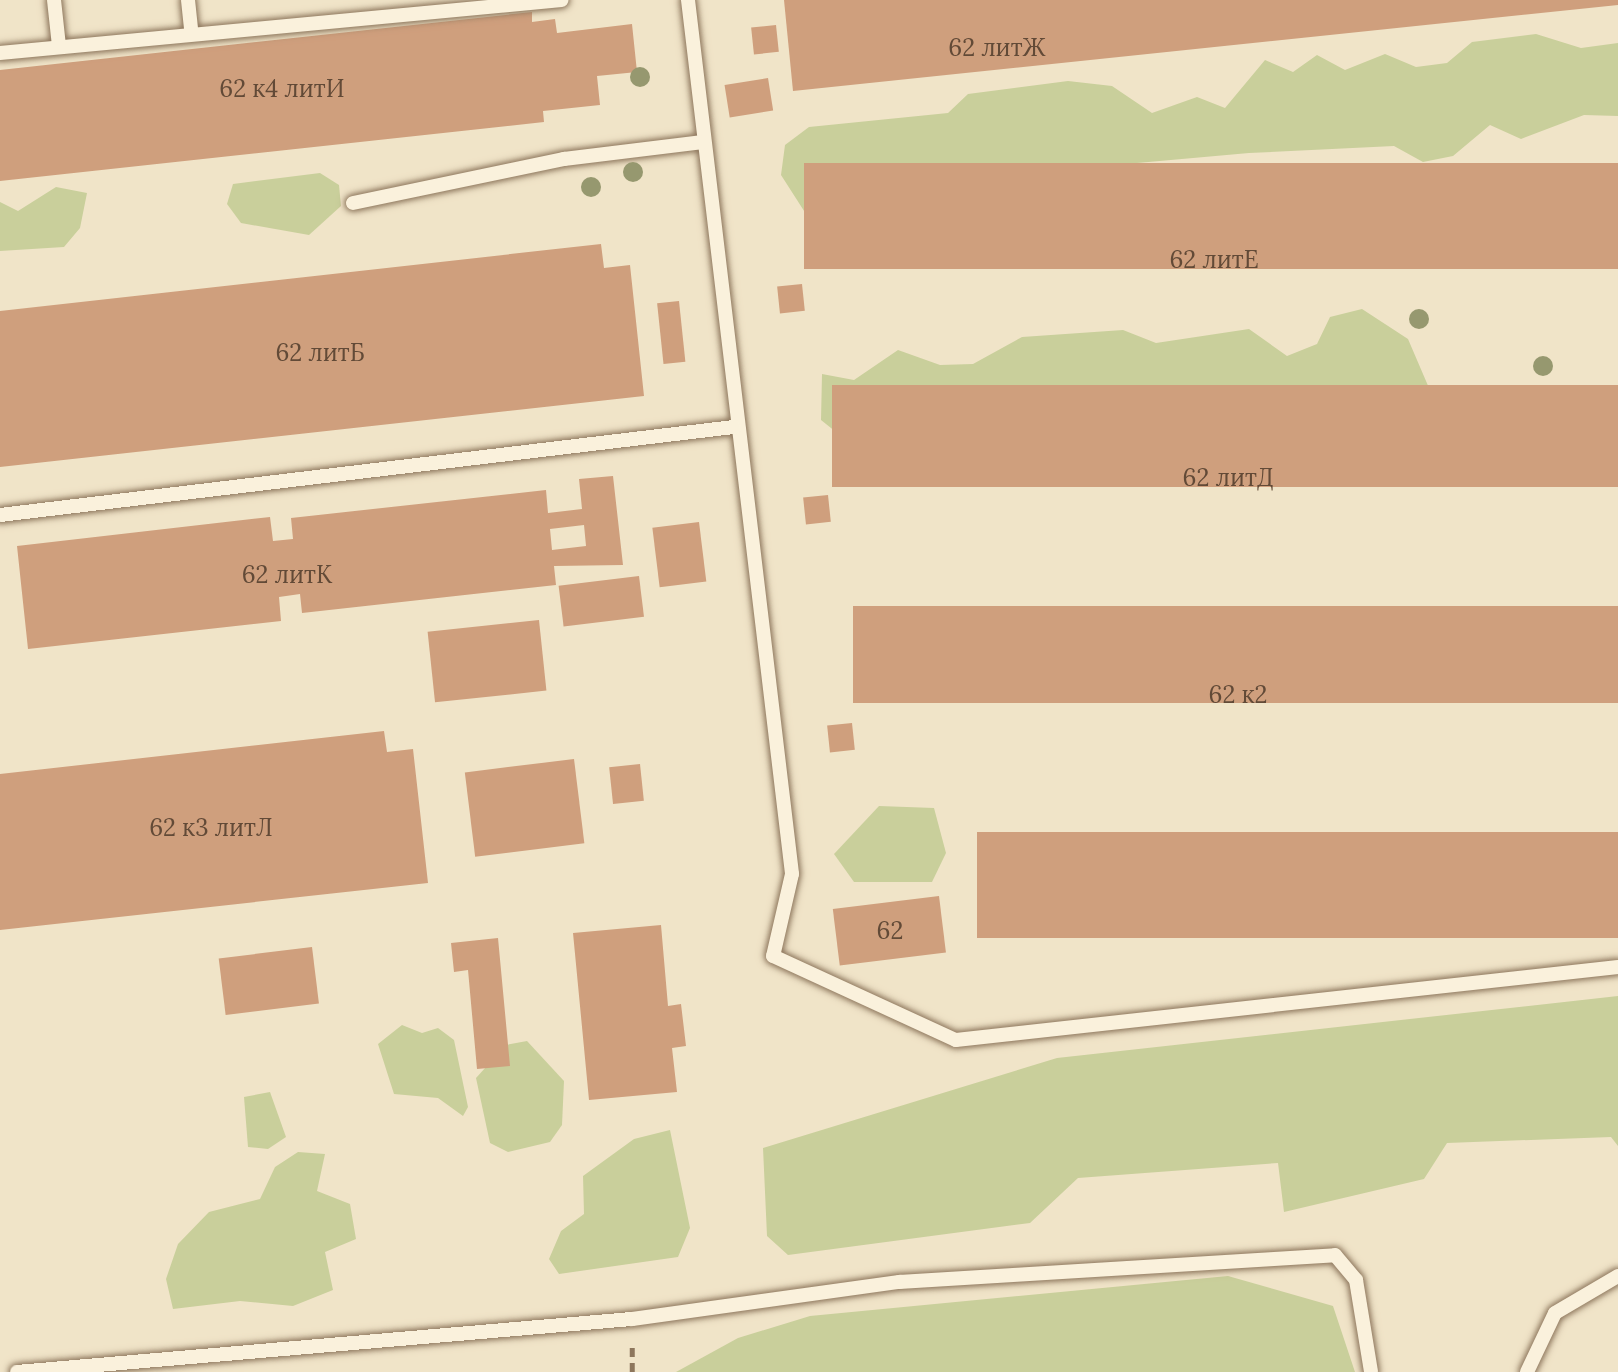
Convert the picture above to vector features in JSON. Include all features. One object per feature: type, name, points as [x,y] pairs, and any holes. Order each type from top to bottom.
[{"type":"lane","points":[[54,0],[59,46]]},
{"type":"lane","points":[[188,0],[191,31]]},
{"type":"lane","points":[[0,53],[381,8],[562,0]]},
{"type":"lane","points":[[688,0],[734,427],[792,874],[773,956],[956,1040],[1618,967]]},
{"type":"lane","points":[[353,203],[564,159],[703,142]]},
{"type":"lane","points":[[0,515],[734,427]]},
{"type":"lane","points":[[17,1372],[632,1319],[899,1282],[1335,1255],[1356,1280],[1371,1372]]},
{"type":"lane","points":[[1527,1372],[1555,1312],[1618,1276]]},
{"type":"path","points":[[632,1319],[632,1372]]},
{"type":"green space","points":[[1536,34],[1581,48],[1618,43],[1618,116],[1584,115],[1521,139],[1490,125],[1453,156],[1423,162],[1394,146],[1249,153],[1070,169],[1004,196],[836,205],[823,215],[806,214],[781,175],[785,145],[809,127],[948,113],[968,94],[1068,81],[1112,86],[1152,113],[1197,97],[1225,108],[1265,60],[1293,72],[1317,55],[1345,70],[1385,54],[1416,67],[1447,63],[1472,42]]},
{"type":"green space","points":[[320,173],[339,185],[341,206],[309,235],[241,223],[227,204],[233,184]]},
{"type":"green space","points":[[56,187],[87,193],[80,228],[64,247],[0,251],[0,202],[18,211]]},
{"type":"green space","points":[[1362,309],[1408,339],[1429,388],[1408,400],[1375,392],[901,457],[866,456],[821,420],[822,374],[854,380],[898,350],[940,365],[973,364],[1022,337],[1123,330],[1156,343],[1249,329],[1287,356],[1317,344],[1330,317]]},
{"type":"green space","points":[[879,806],[934,808],[946,853],[932,882],[854,882],[834,854]]},
{"type":"green space","points":[[1618,996],[1618,1146],[1611,1137],[1447,1143],[1424,1179],[1284,1212],[1278,1163],[1078,1178],[1030,1223],[788,1255],[767,1236],[763,1148],[1057,1058]]},
{"type":"green space","points":[[402,1025],[422,1033],[438,1028],[454,1040],[468,1107],[463,1116],[438,1098],[394,1094],[378,1044]]},
{"type":"green space","points":[[527,1041],[564,1081],[562,1125],[550,1142],[508,1152],[490,1143],[476,1078],[506,1045]]},
{"type":"green space","points":[[270,1092],[286,1137],[268,1149],[248,1147],[244,1097]]},
{"type":"green space","points":[[670,1130],[690,1228],[678,1257],[559,1274],[549,1259],[561,1231],[584,1214],[583,1176],[634,1139]]},
{"type":"green space","points":[[298,1152],[325,1154],[317,1191],[350,1204],[356,1239],[325,1252],[333,1290],[293,1306],[240,1301],[173,1309],[166,1279],[178,1244],[209,1212],[260,1199],[275,1167]]},
{"type":"green space","points":[[1228,1276],[1333,1306],[1355,1372],[676,1372],[738,1338],[810,1316]]},
{"type":"building","points":[[784,0],[1618,0],[1618,5],[793,91]]},
{"type":"building","points":[[532,12],[532,22],[555,19],[557,33],[632,24],[637,72],[597,76],[600,105],[543,111],[544,122],[0,181],[0,70]]},
{"type":"building","points":[[776,25],[779,52],[754,54],[751,28]]},
{"type":"building","points":[[768,78],[773,111],[730,117],[725,85]]},
{"type":"building","points":[[804,163],[1618,163],[1618,269],[804,269]]},
{"type":"building","points":[[601,244],[604,268],[630,265],[644,396],[0,467],[0,311]]},
{"type":"building","points":[[802,284],[805,311],[780,313],[777,287]]},
{"type":"building","points":[[679,301],[685,362],[663,364],[657,303]]},
{"type":"building","points":[[832,385],[1618,385],[1618,487],[832,487]]},
{"type":"building","points":[[613,476],[623,565],[554,566],[556,585],[302,613],[300,594],[279,597],[281,621],[28,649],[17,546],[270,517],[273,541],[293,539],[291,518],[546,490],[548,513],[582,509],[579,479]],"holes":[[[584,525],[586,546],[552,550],[550,529]]]},
{"type":"building","points":[[828,495],[831,522],[806,524],[803,498]]},
{"type":"building","points":[[699,522],[706,582],[660,587],[652,528]]},
{"type":"building","points":[[639,576],[644,617],[564,627],[559,586]]},
{"type":"building","points":[[853,606],[1618,606],[1618,703],[853,703]]},
{"type":"building","points":[[539,620],[546,691],[435,702],[428,632]]},
{"type":"building","points":[[852,723],[855,750],[830,752],[827,726]]},
{"type":"building","points":[[384,731],[387,752],[413,749],[428,883],[0,930],[0,774]]},
{"type":"building","points":[[574,759],[584,843],[475,857],[465,772]]},
{"type":"building","points":[[640,764],[644,801],[613,804],[609,767]]},
{"type":"building","points":[[977,832],[1618,832],[1618,938],[977,938]]},
{"type":"building","points":[[939,896],[946,953],[840,966],[833,909]]},
{"type":"building","points":[[661,925],[668,1006],[681,1004],[686,1046],[672,1048],[677,1092],[589,1100],[573,933]]},
{"type":"building","points":[[498,938],[510,1066],[477,1069],[468,970],[454,972],[451,943]]},
{"type":"building","points":[[312,947],[319,1004],[226,1015],[219,958]]}]
